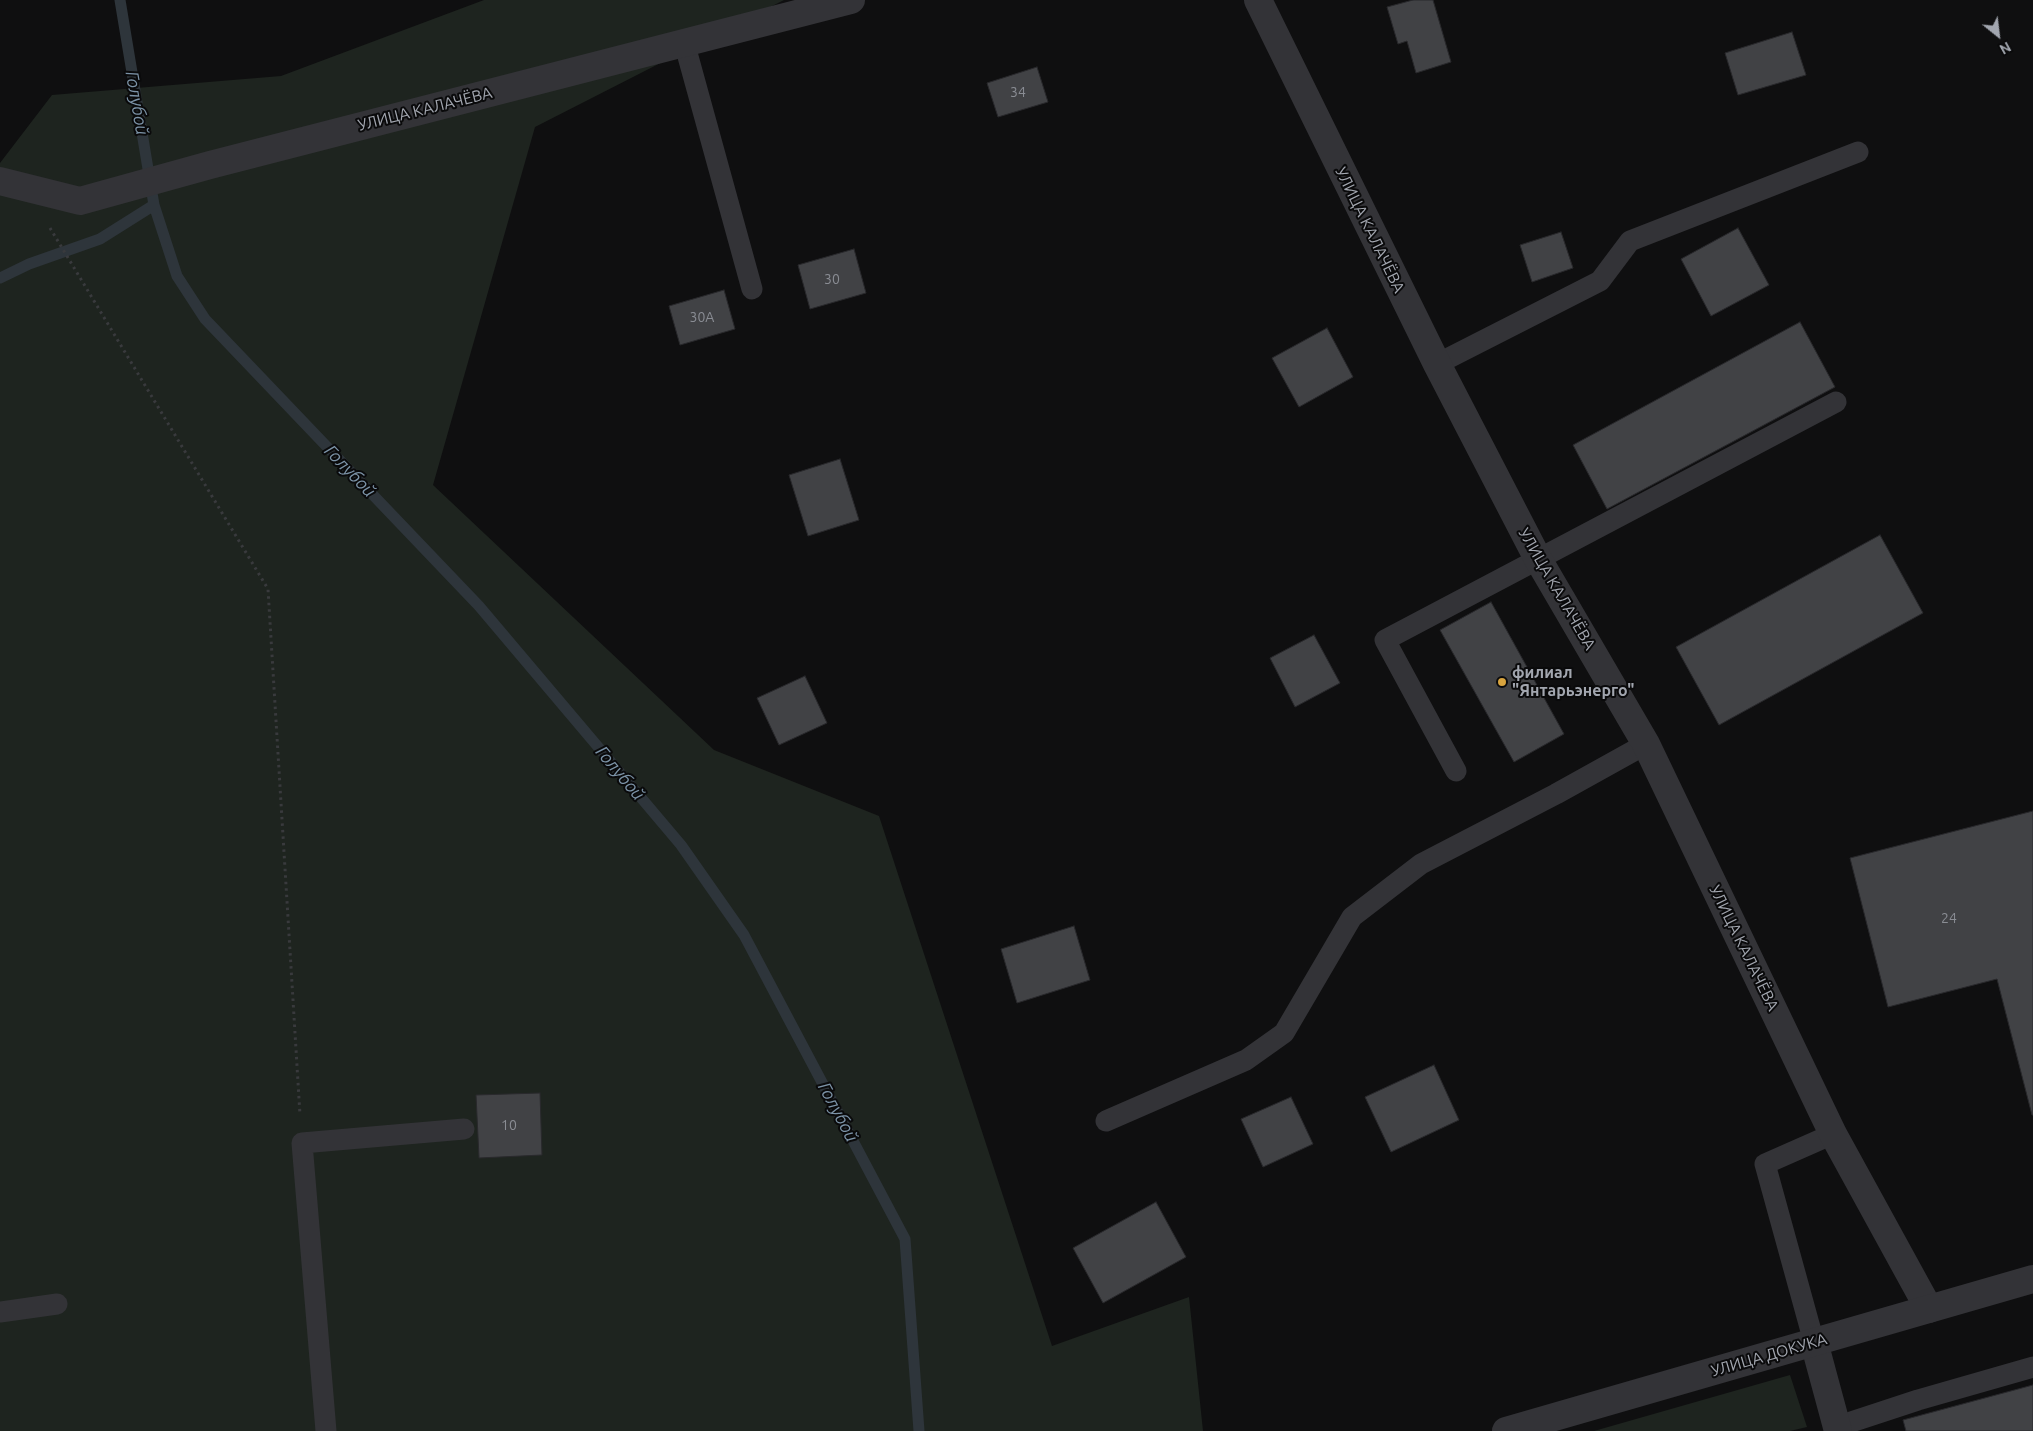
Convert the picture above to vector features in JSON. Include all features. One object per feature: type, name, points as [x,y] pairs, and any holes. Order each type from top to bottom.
[{"type":"street","name":"УЛИЦА КАЛАЧЁВА","points":[[13,184],[80,201],[210,165],[850,0]]},
{"type":"street","name":"УЛИЦА КАЛАЧЁВА","points":[[1258,0],[1437,364],[1538,559],[1646,744],[1833,1134],[1929,1309]]},
{"type":"street","name":"УЛИЦА ДОКУКА","points":[[1506,1431],[2033,1280]]},
{"type":"street","points":[[1814,1342],[1837,1429]]},
{"type":"lane","points":[[684,42],[752,289]]},
{"type":"lane","points":[[1437,364],[1600,281],[1630,242],[1858,152]]},
{"type":"lane","points":[[1456,771],[1385,640],[1836,402]]},
{"type":"lane","points":[[1106,1121],[1246,1060],[1284,1033],[1352,916],[1421,864],[1556,794],[1646,744]]},
{"type":"lane","points":[[326,1431],[302,1143],[464,1128]]},
{"type":"lane","points":[[1814,1342],[1765,1164],[1833,1134]]},
{"type":"lane","points":[[0,1312],[57,1304]]},
{"type":"lane","points":[[1837,1429],[1918,1400],[2033,1367]]},
{"type":"path","points":[[13,184],[268,589],[302,1143]]},
{"type":"shaded area","points":[[484,0],[784,0],[535,127],[433,485],[714,750],[879,816],[1052,1346],[1189,1297],[1203,1431],[0,1431],[0,163],[52,95],[281,76]]},
{"type":"shaded area","points":[[1790,1375],[1807,1427],[1790,1431],[1594,1431]]},
{"type":"building","points":[[1413,0],[1433,0],[1451,62],[1416,73],[1407,41],[1398,44],[1387,7]]},
{"type":"building","points":[[1792,32],[1806,75],[1738,95],[1725,53]]},
{"type":"building","points":[[1037,67],[1048,102],[998,117],[987,83]]},
{"type":"building","points":[[1738,228],[1769,285],[1711,316],[1681,259]]},
{"type":"building","points":[[1561,232],[1573,268],[1532,282],[1520,245]]},
{"type":"building","points":[[854,249],[866,293],[810,309],[798,265]]},
{"type":"building","points":[[724,290],[735,329],[680,345],[669,306]]},
{"type":"building","points":[[1800,322],[1835,387],[1607,509],[1573,445]]},
{"type":"building","points":[[1327,328],[1353,377],[1299,407],[1272,358]]},
{"type":"building","points":[[840,459],[859,520],[808,536],[789,475]]},
{"type":"building","points":[[1880,535],[1923,613],[1719,725],[1676,647]]},
{"type":"building","name":"филиал \"Янтарьэнерго\"","points":[[1491,602],[1564,734],[1514,762],[1440,630]]},
{"type":"building","points":[[1314,635],[1340,683],[1295,707],[1270,658]]},
{"type":"building","points":[[805,676],[827,723],[779,745],[757,698]]},
{"type":"building","points":[[2033,811],[2032,1115],[1997,979],[1888,1007],[1850,858]]},
{"type":"building","points":[[1074,926],[1090,980],[1017,1003],[1001,949]]},
{"type":"building","points":[[1434,1065],[1459,1120],[1391,1152],[1365,1097]]},
{"type":"building","points":[[540,1093],[542,1155],[479,1158],[476,1095]]},
{"type":"building","points":[[1291,1097],[1313,1144],[1263,1167],[1241,1119]]},
{"type":"building","points":[[1156,1202],[1186,1257],[1103,1303],[1073,1248]]},
{"type":"building","points":[[2033,1385],[2033,1431],[1906,1431],[1903,1420]]},
{"type":"waterway","name":"Голубой","points":[[120,0],[154,205],[177,276],[205,319],[479,606],[681,845],[744,935],[905,1239],[919,1431]]},
{"type":"waterway","name":"Голубой","points":[[0,278],[29,264],[100,239],[154,205]]},
{"type":"place","name":"филиал \"Янтарьэнерго\"","points":[[1502,682]]}]
